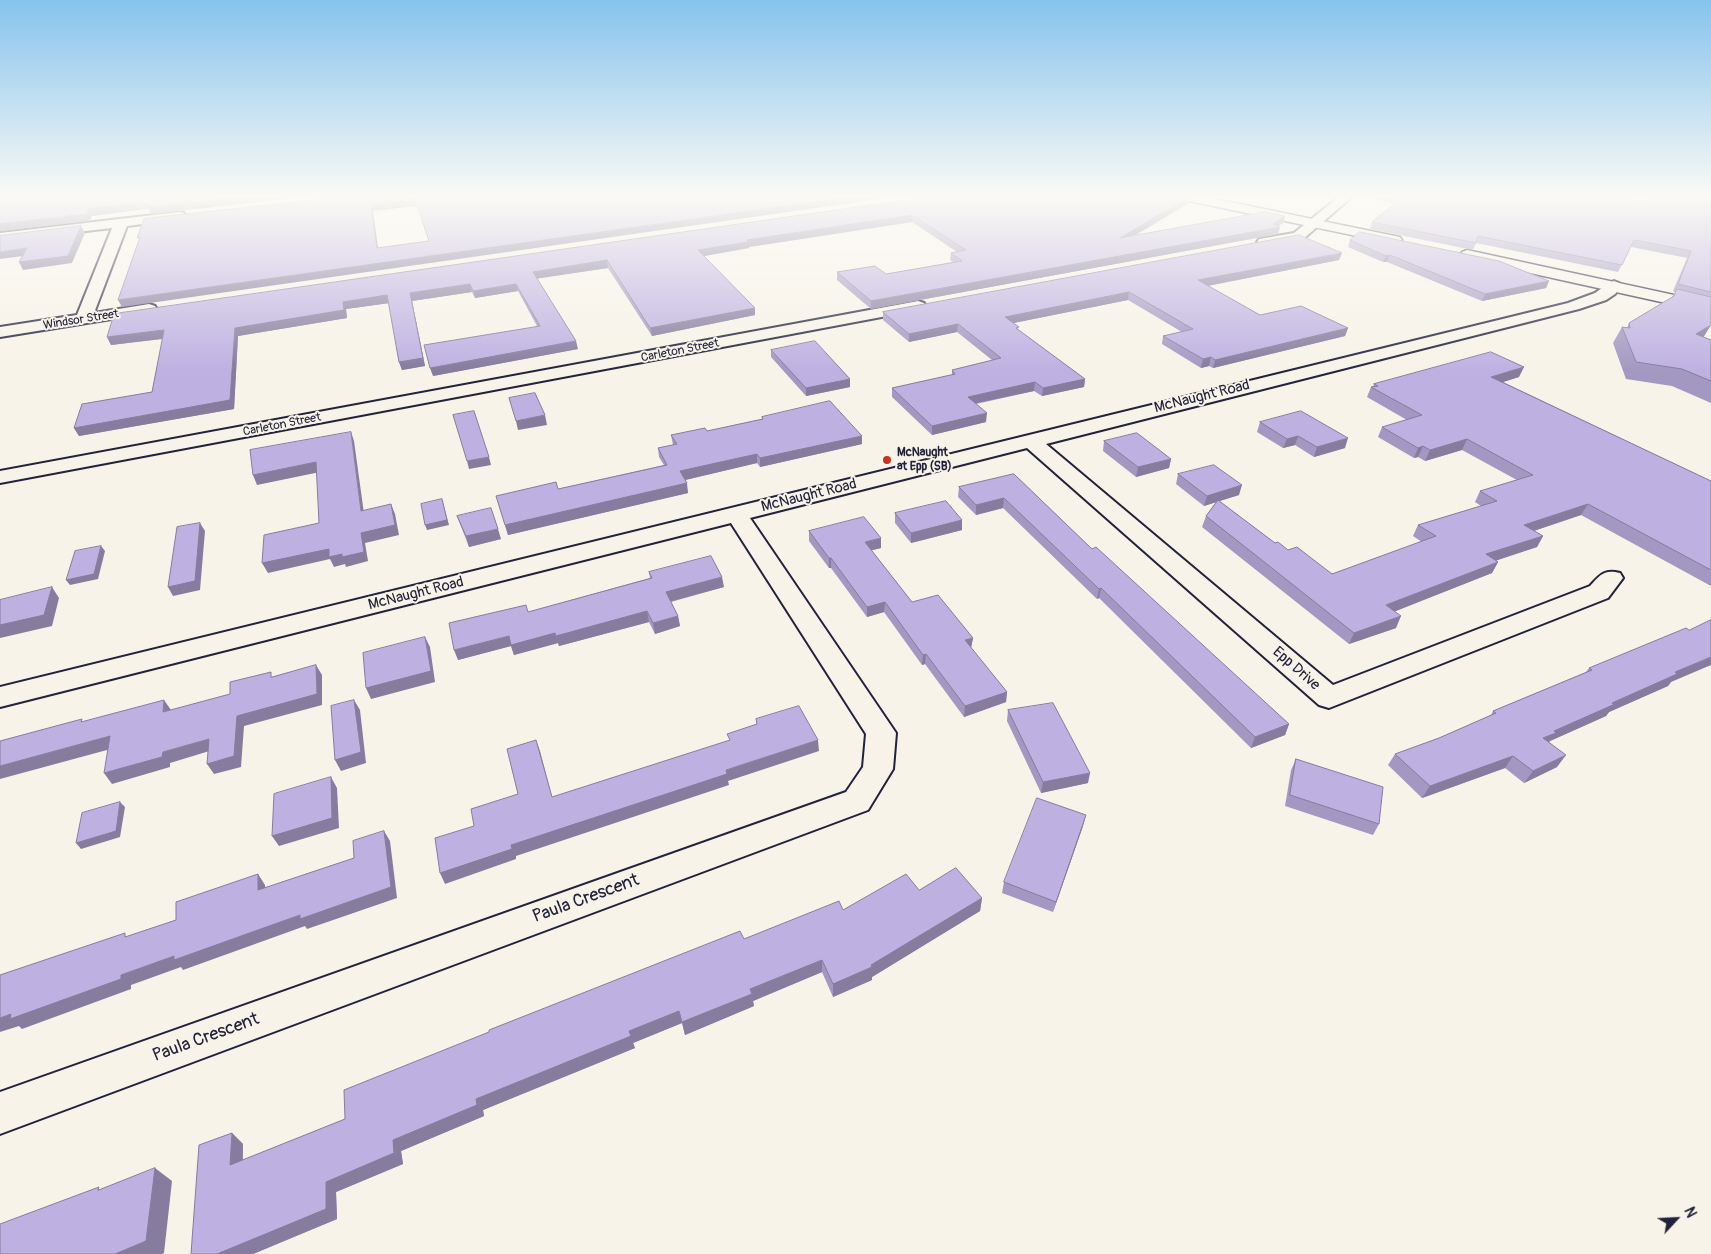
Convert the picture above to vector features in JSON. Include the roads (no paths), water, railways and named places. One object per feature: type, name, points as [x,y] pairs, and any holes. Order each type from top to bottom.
[{"type":"main road","points":[[1466,255],[1711,308]]},
{"type":"street","points":[[83,320],[109,255]]},
{"type":"street","name":"McNaught Road","points":[[0,697],[1588,302],[1608,293],[1614,286]]},
{"type":"street","name":"Carleton Street","points":[[0,477],[937,303]]},
{"type":"street","name":"Windsor Street","points":[[0,332],[160,308]]},
{"type":"street","name":"Epp Drive","points":[[1029,440],[1329,698],[1599,592],[1611,578]]},
{"type":"street","name":"Paula Crescent","points":[[0,1113],[856,801],[878,769],[881,733],[737,515]]},
{"type":"place","name":"McNaught at Epp (SB)","points":[[887,460]]}]
